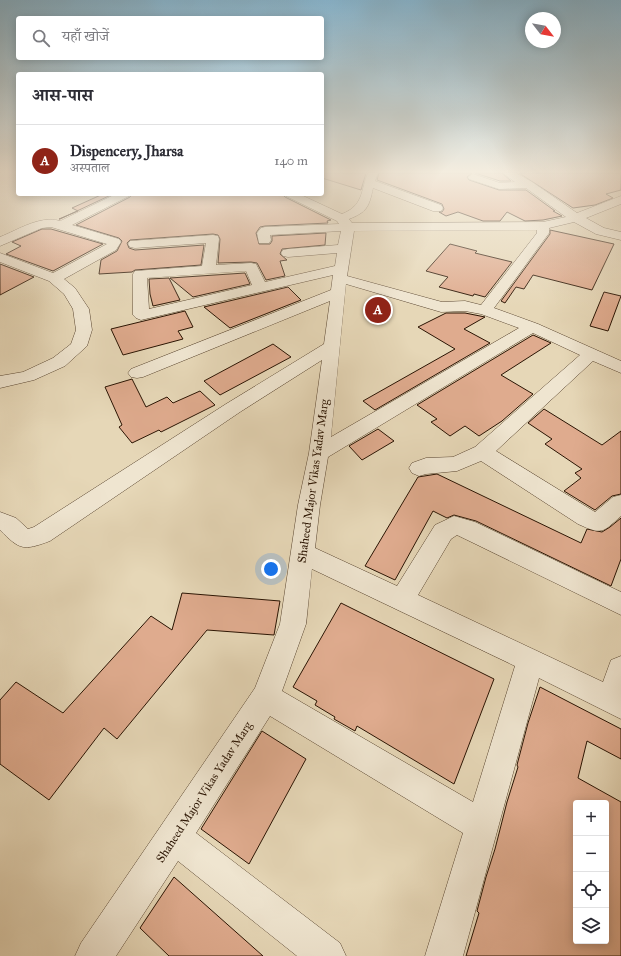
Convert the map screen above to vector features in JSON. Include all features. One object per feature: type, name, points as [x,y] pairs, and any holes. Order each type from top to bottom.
[{"type":"street","points":[[62,225],[77,218]]},
{"type":"street","points":[[310,218],[342,256]]},
{"type":"street","points":[[137,372],[342,256],[351,218]]},
{"type":"street","points":[[288,254],[342,256],[543,226],[576,218],[600,231],[621,236]]},
{"type":"street","points":[[0,242],[46,223],[62,225],[114,242],[114,244],[54,278]]},
{"type":"street","points":[[485,310],[543,233],[543,226]]},
{"type":"street","points":[[264,240],[263,233],[265,231],[342,256],[441,307],[465,306],[485,310],[532,328],[621,368]]},
{"type":"street","points":[[136,244],[213,239],[208,270]]},
{"type":"street","points":[[260,287],[251,266],[140,274],[141,315],[260,287],[342,256]]},
{"type":"street","name":"Shaheed Major Vikas Yadav Marg","points":[[94,956],[266,697],[293,624],[309,505],[319,453],[342,256]]},
{"type":"street","points":[[0,257],[54,278],[70,291],[81,309],[84,330],[79,346],[59,362],[28,376],[0,382]]},
{"type":"street","points":[[319,453],[532,328]]},
{"type":"street","points":[[0,522],[8,524],[23,538],[32,538],[42,534],[232,408],[332,346]]},
{"type":"street","points":[[419,468],[426,466],[457,464],[482,452],[591,354]]},
{"type":"street","points":[[482,452],[586,518],[598,523],[621,503]]},
{"type":"street","points":[[402,600],[443,532],[454,525],[467,528],[621,604]]},
{"type":"street","points":[[302,553],[617,702],[621,669]]},
{"type":"street","points":[[444,956],[530,660]]},
{"type":"street","points":[[266,697],[482,826]]},
{"type":"street","points":[[174,837],[327,956]]},
{"type":"building","points":[[90,218],[326,218],[331,220],[327,221],[328,223],[260,227],[256,233],[259,244],[270,244],[272,241],[272,236],[326,233],[325,245],[282,249],[280,254],[287,260],[280,261],[285,276],[266,280],[257,263],[218,263],[220,239],[218,235],[213,234],[130,240],[127,243],[129,248],[135,250],[204,245],[201,265],[99,274],[101,260],[117,251],[122,241],[119,238],[76,225]]},
{"type":"building","points":[[474,218],[503,218],[500,221],[483,221]]},
{"type":"building","points":[[518,218],[554,218],[543,220],[525,221]]},
{"type":"building","points":[[42,229],[51,229],[103,244],[53,271],[6,254],[21,246],[12,242]]},
{"type":"building","points":[[550,230],[614,244],[592,290],[533,275],[524,289],[516,287],[505,303],[501,301],[550,234]]},
{"type":"building","points":[[450,244],[477,251],[475,253],[512,262],[485,297],[474,294],[473,296],[439,287],[448,277],[426,271]]},
{"type":"building","points":[[0,264],[34,277],[0,295]]},
{"type":"building","points":[[245,273],[250,284],[193,297],[170,278]]},
{"type":"building","points":[[169,278],[180,300],[153,306],[150,294],[149,279]]},
{"type":"building","points":[[288,287],[301,300],[230,328],[204,307]]},
{"type":"building","points":[[604,292],[621,296],[608,331],[590,326]]},
{"type":"building","points":[[185,311],[193,327],[178,331],[183,339],[123,355],[111,329]]},
{"type":"building","points":[[446,313],[465,313],[485,317],[464,329],[490,343],[375,410],[363,401],[455,349],[418,327]]},
{"type":"building","points":[[533,335],[551,343],[501,375],[533,394],[502,421],[479,436],[465,426],[450,436],[431,422],[437,419],[417,405]]},
{"type":"building","points":[[273,344],[291,357],[220,395],[204,381]]},
{"type":"building","points":[[132,379],[146,407],[167,397],[173,403],[200,391],[215,405],[161,432],[159,430],[132,443],[119,427],[122,425],[105,387]]},
{"type":"building","points":[[544,409],[602,445],[621,431],[621,494],[612,496],[595,510],[564,491],[581,478],[575,473],[582,469],[545,444],[552,439],[528,423]]},
{"type":"building","points":[[378,429],[394,441],[362,460],[349,446]]},
{"type":"building","points":[[437,474],[581,543],[587,529],[602,532],[621,518],[621,559],[611,586],[476,521],[454,515],[447,518],[433,511],[395,580],[365,566],[418,477]]},
{"type":"building","points":[[182,593],[280,601],[274,635],[207,630],[117,739],[104,728],[49,800],[0,764],[0,700],[16,682],[63,713],[151,616],[172,630]]},
{"type":"building","points":[[341,603],[494,679],[454,784],[357,726],[355,731],[334,719],[335,717],[315,705],[317,701],[293,687]]},
{"type":"building","points":[[540,687],[621,729],[621,759],[587,741],[578,778],[621,802],[621,956],[466,956],[479,913],[477,911],[486,877],[518,767],[517,765],[528,723]]},
{"type":"building","points":[[262,731],[306,759],[249,864],[201,829]]},
{"type":"building","points":[[174,877],[263,956],[169,956],[140,928]]},
{"type":"place","name":"Dispencery, Jharsa","points":[[378,310]]}]
